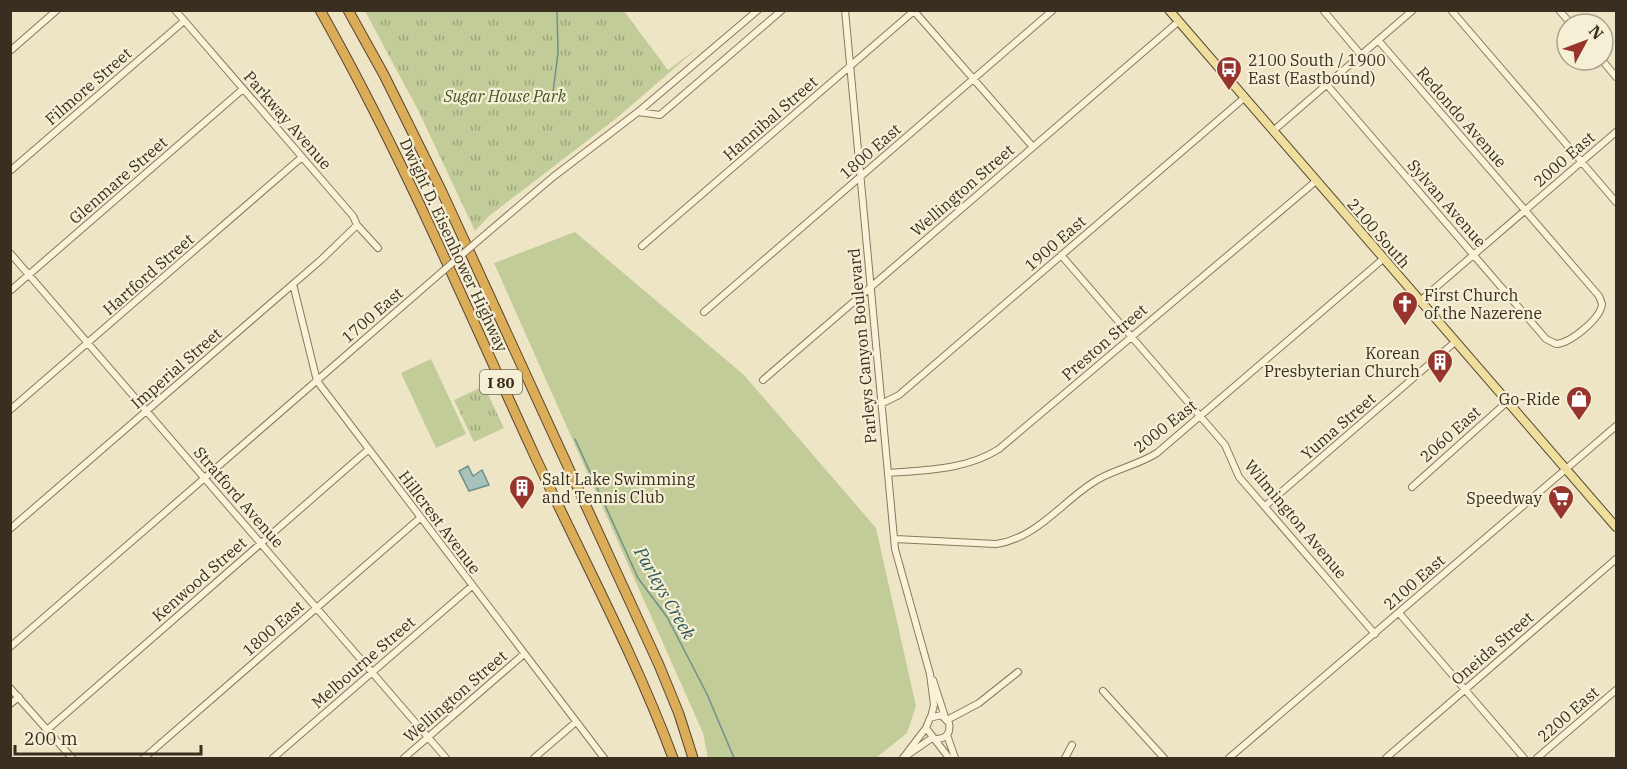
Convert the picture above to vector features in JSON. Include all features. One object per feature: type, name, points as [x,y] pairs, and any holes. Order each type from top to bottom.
[{"type":"highway","name":"Dwight D. Eisenhower Highway","points":[[320,10],[353,68],[418,200],[548,484],[650,698],[673,759]]},
{"type":"highway","name":"Dwight D. Eisenhower Highway","points":[[348,10],[384,75],[442,192],[659,665],[680,714],[693,759]]},
{"type":"main road","name":"2100 South","points":[[1169,10],[1617,527]]},
{"type":"street","points":[[10,51],[57,10]]},
{"type":"street","name":"Parkway Avenue","points":[[175,10],[378,248]]},
{"type":"street","name":"1700 East","points":[[10,647],[479,240],[553,177],[638,112],[758,10]]},
{"type":"street","points":[[638,112],[660,115],[782,10]]},
{"type":"street","name":"Parleys Canyon Boulevard","points":[[845,10],[895,539],[899,566],[930,674],[934,705],[931,717]]},
{"type":"street","name":"1800 East","points":[[704,312],[1053,10]]},
{"type":"street","points":[[1323,10],[1361,55]]},
{"type":"street","points":[[1273,131],[1413,10]]},
{"type":"street","points":[[1451,10],[1617,202]]},
{"type":"street","points":[[915,11],[1033,147]]},
{"type":"street","name":"Hannibal Street","points":[[642,246],[915,11]]},
{"type":"street","name":"Filmore Street","points":[[10,171],[184,21]]},
{"type":"street","name":"Wellington Street","points":[[763,380],[1178,22]]},
{"type":"street","name":"Redondo Avenue","points":[[1378,40],[1599,296],[1602,304],[1599,314],[1567,342],[1556,344],[1546,339]]},
{"type":"street","name":"Sylvan Avenue","points":[[1327,85],[1546,339]]},
{"type":"street","name":"Glenmare Street","points":[[10,291],[243,89]]},
{"type":"street","name":"1900 East","points":[[881,404],[899,395],[1244,98]]},
{"type":"street","name":"2000 East","points":[[1420,301],[1617,132]]},
{"type":"street","name":"Hartford Street","points":[[10,410],[302,157]]},
{"type":"street","name":"Preston Street","points":[[888,473],[956,466],[993,453],[1316,181]]},
{"type":"street","name":"Imperial Street","points":[[10,529],[293,284],[357,225]]},
{"type":"street","name":"Stratford Avenue","points":[[10,253],[446,759]]},
{"type":"street","name":"Wilmington Avenue","points":[[1061,255],[1227,448],[1239,477],[1375,634]]},
{"type":"street","name":"2000 East","points":[[895,539],[986,544],[1011,540],[1050,518],[1098,480],[1138,464],[1157,453],[1383,259]]},
{"type":"street","name":"Hillcrest Avenue","points":[[293,284],[317,381],[604,759]]},
{"type":"street","name":"Yuma Street","points":[[1265,506],[1455,342]]},
{"type":"street","name":"2060 East","points":[[1412,487],[1507,402]]},
{"type":"street","name":"2100 East","points":[[1233,758],[1617,426]]},
{"type":"street","name":"Kenwood Street","points":[[47,730],[369,449]]},
{"type":"street","name":"1800 East","points":[[144,759],[420,518]]},
{"type":"street","name":"Oneida Street","points":[[1386,759],[1617,559]]},
{"type":"street","name":"Melbourne Street","points":[[273,759],[472,586]]},
{"type":"street","points":[[1399,613],[1524,759]]},
{"type":"street","name":"Wellington Street","points":[[404,759],[524,654]]},
{"type":"street","points":[[902,758],[926,729],[931,717],[946,718],[979,703],[1018,672]]},
{"type":"street","name":"Parleys Canyon Boulevard","points":[[930,674],[938,689],[946,718]]},
{"type":"street","points":[[10,688],[72,759]]},
{"type":"street","name":"2200 East","points":[[1537,759],[1617,690]]},
{"type":"street","points":[[1103,691],[1164,759]]},
{"type":"street","points":[[10,704],[18,697]]},
{"type":"street","points":[[946,718],[950,727],[947,735],[955,759]]},
{"type":"street","points":[[534,759],[576,722]]},
{"type":"street","points":[[926,729],[949,759]]},
{"type":"street","points":[[902,758],[934,739],[947,735]]},
{"type":"street","points":[[1065,759],[1072,745]]},
{"type":"green space","name":"Sugar House Park","points":[[365,11],[624,11],[668,70],[700,46],[618,117],[489,216],[475,231],[418,110]]},
{"type":"green space","points":[[575,232],[744,375],[876,528],[916,706],[907,733],[876,758],[708,758],[703,733],[494,263]]},
{"type":"green space","points":[[431,359],[466,434],[436,448],[401,373]]},
{"type":"green space","points":[[484,386],[504,428],[474,442],[454,400]]},
{"type":"water","points":[[468,466],[473,476],[482,470],[489,485],[469,491],[459,471]]},
{"type":"waterway","name":"Parleys Creek","points":[[552,100],[558,53],[557,10]]},
{"type":"waterway","name":"Parleys Creek","points":[[575,439],[638,578],[667,617],[707,694],[734,758]]},
{"type":"place","name":"2100 South / 1900 East (Eastbound)","points":[[1229,92]]},
{"type":"place","name":"First Church of the Nazerene","points":[[1405,327]]},
{"type":"place","name":"Korean Presbyterian Church","points":[[1440,385]]},
{"type":"place","name":"Go-Ride","points":[[1579,422]]},
{"type":"place","name":"Salt Lake Swimming and Tennis Club","points":[[522,511]]},
{"type":"place","name":"Speedway","points":[[1561,521]]}]
